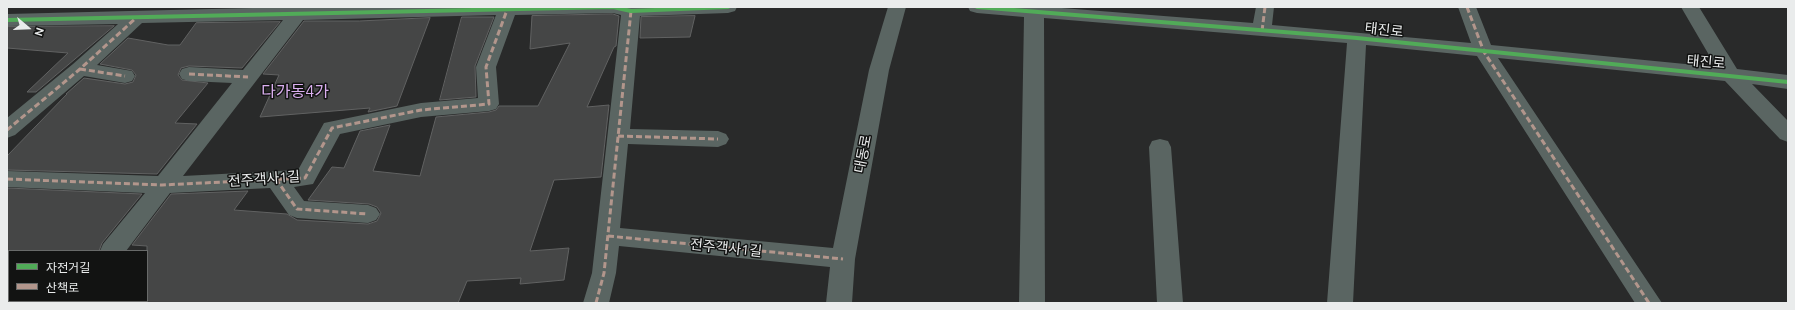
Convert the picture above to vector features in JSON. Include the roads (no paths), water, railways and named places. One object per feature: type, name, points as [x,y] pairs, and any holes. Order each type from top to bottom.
[{"type":"street","points":[[7,20],[301,10],[506,10],[728,7]]},
{"type":"street","name":"대동로","points":[[839,303],[843,260],[880,70],[897,7]]},
{"type":"street","name":"태진로","points":[[977,7],[1357,38],[1788,82]]},
{"type":"street","points":[[1262,31],[1265,7]]},
{"type":"street","points":[[1467,7],[1484,52],[1649,303]]},
{"type":"street","points":[[1690,7],[1731,75],[1788,134]]},
{"type":"street","points":[[596,303],[604,273],[618,136],[619,8]]},
{"type":"street","points":[[113,249],[301,10]]},
{"type":"street","name":"전주객사1길","points":[[7,179],[162,185],[305,178],[332,128],[421,110],[489,104],[486,67],[506,10]]},
{"type":"street","points":[[1032,303],[1034,12]]},
{"type":"street","points":[[7,130],[80,69],[137,16]]},
{"type":"street","points":[[1340,303],[1357,38]]},
{"type":"street","points":[[80,69],[125,76]]},
{"type":"street","points":[[189,74],[248,77]]},
{"type":"street","points":[[618,136],[718,139]]},
{"type":"street","points":[[1160,147],[1170,303]]},
{"type":"street","points":[[276,179],[297,209],[368,214]]},
{"type":"street","name":"전주객사1길","points":[[608,236],[843,260]]},
{"type":"district","name":"다가동4가","points":[[295,92]]}]
